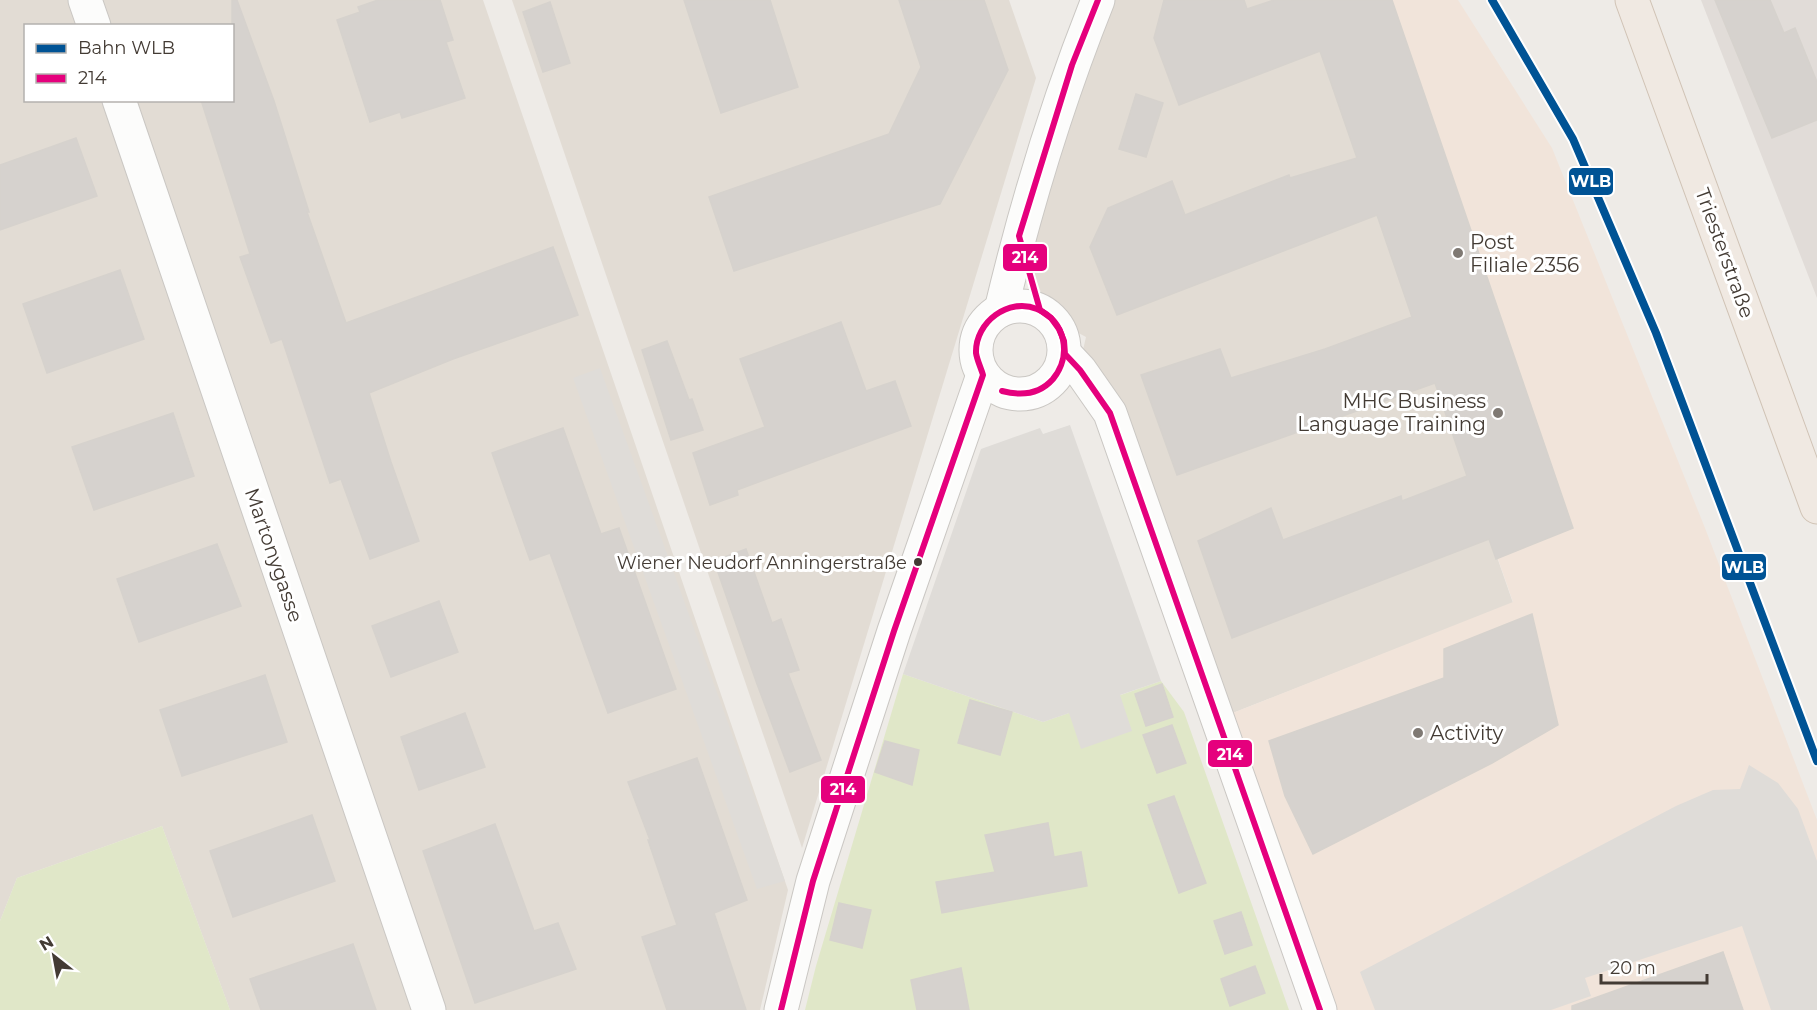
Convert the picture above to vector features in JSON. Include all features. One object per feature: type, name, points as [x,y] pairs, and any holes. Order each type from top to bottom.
[{"type":"main road","name":"Triesterstraße","points":[[1632,0],[1817,507]]},
{"type":"street","points":[[85,0],[93,24]]},
{"type":"street","points":[[1001,310],[1019,236],[1072,65],[1098,0]]},
{"type":"street","name":"Martonygasse","points":[[120,102],[429,1010]]},
{"type":"street","points":[[1019,236],[1040,310]]},
{"type":"street","points":[[1021,306],[1040,310],[1051,318],[1059,329],[1064,341],[1065,354],[1059,372],[1048,386],[1026,394],[1014,394],[992,383],[978,364],[975,351],[977,338],[990,317],[1001,310],[1021,306]]},
{"type":"street","points":[[1065,354],[1080,370],[1110,413],[1320,1010]]},
{"type":"street","points":[[781,1010],[813,881],[894,631],[962,434],[992,383]]},
{"type":"street","points":[[1048,386],[1110,413]]},
{"type":"shaded area","points":[[0,0],[483,0],[788,890],[760,1010],[230,1010],[162,826],[17,878],[0,921]]},
{"type":"shaded area","points":[[512,0],[1009,0],[1036,78],[802,848]]},
{"type":"shaded area","points":[[1098,0],[1303,0],[1513,603],[1220,718],[1083,350],[1086,337],[1051,318],[1019,236]]},
{"type":"shaded area","points":[[1303,0],[1458,0],[1552,148],[1705,528],[1817,820],[1817,1010],[1320,1010],[1220,718],[1513,602]]},
{"type":"shaded area","points":[[1701,0],[1817,0],[1817,298]]},
{"type":"shaded area","points":[[600,368],[785,881],[757,889],[573,378]]},
{"type":"shaded area","points":[[1070,425],[1161,681],[1120,695],[1132,731],[1081,749],[1069,713],[1043,722],[903,674],[981,449],[1040,428],[1043,434]]},
{"type":"shaded area","points":[[1749,765],[1778,783],[1798,809],[1817,861],[1817,1010],[1771,1010],[1742,926],[1585,978],[1591,996],[1551,1010],[1375,1010],[1360,972],[1676,806],[1713,790],[1740,789]]},
{"type":"green space","points":[[903,674],[1043,722],[1161,681],[1184,712],[1289,1010],[805,1010]]},
{"type":"green space","points":[[162,826],[230,1010],[0,1010],[0,921],[17,878]]},
{"type":"building","points":[[232,0],[237,0],[274,101],[309,212],[307,212],[346,323],[553,247],[578,315],[453,359],[369,393],[419,541],[370,559],[341,479],[330,483],[282,339],[271,343],[240,257],[250,254],[202,102],[234,102],[234,24],[232,24]]},
{"type":"building","points":[[378,0],[440,0],[453,40],[446,42],[465,98],[402,118],[400,112],[370,122],[337,20],[360,12],[358,7]]},
{"type":"building","points":[[684,0],[770,0],[798,87],[721,113]]},
{"type":"building","points":[[899,0],[984,0],[1008,70],[940,204],[734,271],[709,197],[889,134],[921,67]]},
{"type":"building","points":[[1164,0],[1244,0],[1247,9],[1274,0],[1392,0],[1573,528],[1496,559],[1489,539],[1232,638],[1198,541],[1271,508],[1283,540],[1401,496],[1402,501],[1467,476],[1435,383],[1177,475],[1141,375],[1220,349],[1231,378],[1325,349],[1412,317],[1377,215],[1117,315],[1090,247],[1108,208],[1172,181],[1185,215],[1289,175],[1290,178],[1357,158],[1320,51],[1179,105],[1154,38]]},
{"type":"building","points":[[1715,0],[1770,0],[1784,33],[1795,28],[1817,82],[1817,120],[1772,138]]},
{"type":"building","points":[[550,2],[570,63],[543,72],[523,12]]},
{"type":"building","points":[[1136,94],[1163,103],[1146,157],[1119,149]]},
{"type":"building","points":[[76,138],[97,196],[0,230],[0,165]]},
{"type":"building","points":[[120,270],[144,339],[47,373],[23,304]]},
{"type":"building","points":[[841,322],[866,391],[895,381],[911,426],[737,490],[738,495],[710,505],[693,453],[765,427],[740,359]]},
{"type":"building","points":[[667,341],[703,430],[671,440],[642,350]]},
{"type":"building","points":[[173,413],[194,476],[94,510],[72,447]]},
{"type":"building","points":[[563,428],[601,534],[619,528],[676,689],[608,713],[550,553],[530,560],[492,453]]},
{"type":"building","points":[[217,544],[241,606],[139,642],[117,579]]},
{"type":"building","points":[[746,549],[772,623],[781,619],[799,670],[788,673],[821,760],[790,772],[714,561]]},
{"type":"building","points":[[439,601],[458,652],[391,677],[372,626]]},
{"type":"building","name":"Activity","points":[[1532,614],[1558,725],[1492,763],[1313,854],[1285,796],[1269,741],[1444,678],[1444,649]]},
{"type":"building","points":[[265,675],[287,742],[182,776],[160,710]]},
{"type":"building","points":[[1162,684],[1173,717],[1146,726],[1135,694]]},
{"type":"building","points":[[970,700],[1012,712],[1000,755],[958,743]]},
{"type":"building","points":[[465,713],[485,767],[419,790],[401,737]]},
{"type":"building","points":[[1172,725],[1186,763],[1157,773],[1143,735]]},
{"type":"building","points":[[885,741],[919,750],[912,785],[875,772]]},
{"type":"building","points":[[697,758],[747,900],[714,913],[746,1010],[667,1010],[642,937],[677,925],[648,840],[650,840],[628,782]]},
{"type":"building","points":[[1174,796],[1206,883],[1179,893],[1148,805]]},
{"type":"building","points":[[312,815],[335,881],[233,917],[210,851]]},
{"type":"building","points":[[1048,823],[1054,857],[1081,852],[1087,886],[942,913],[936,882],[995,872],[985,835]]},
{"type":"building","points":[[495,824],[534,931],[558,923],[576,969],[475,1003],[423,851]]},
{"type":"building","points":[[839,903],[871,910],[862,948],[830,940]]},
{"type":"building","points":[[1241,912],[1252,945],[1225,954],[1214,921]]},
{"type":"building","points":[[353,944],[376,1010],[261,1010],[250,979]]},
{"type":"building","points":[[1723,952],[1743,1010],[1572,1010],[1572,1006]]},
{"type":"building","points":[[1255,966],[1265,993],[1230,1006],[1221,979]]},
{"type":"building","points":[[961,968],[969,1010],[917,1010],[911,980]]},
{"type":"rail line","name":"WLB","points":[[1492,0],[1573,139],[1656,333],[1817,761]]},
{"type":"transit line","name":"214","points":[[1098,0],[1072,65],[1019,236],[1040,310],[1051,318],[1059,329],[1064,341],[1065,354],[1080,370],[1110,413],[1320,1010]]},
{"type":"transit line","name":"214","points":[[781,1010],[813,881],[894,631],[983,375],[976,353],[981,331],[987,322],[1005,309],[1016,306],[1037,309],[1047,315],[1060,330],[1064,350],[1059,370],[1048,384],[1036,391],[1023,394],[1002,391]]},
{"type":"place","name":"Post Filiale 2356","points":[[1458,253]]},
{"type":"place","name":"MHC Business Language Training","points":[[1498,413]]},
{"type":"place","name":"Wiener Neudorf Anningerstraße","points":[[918,562]]},
{"type":"place","name":"Activity","points":[[1418,733]]}]
